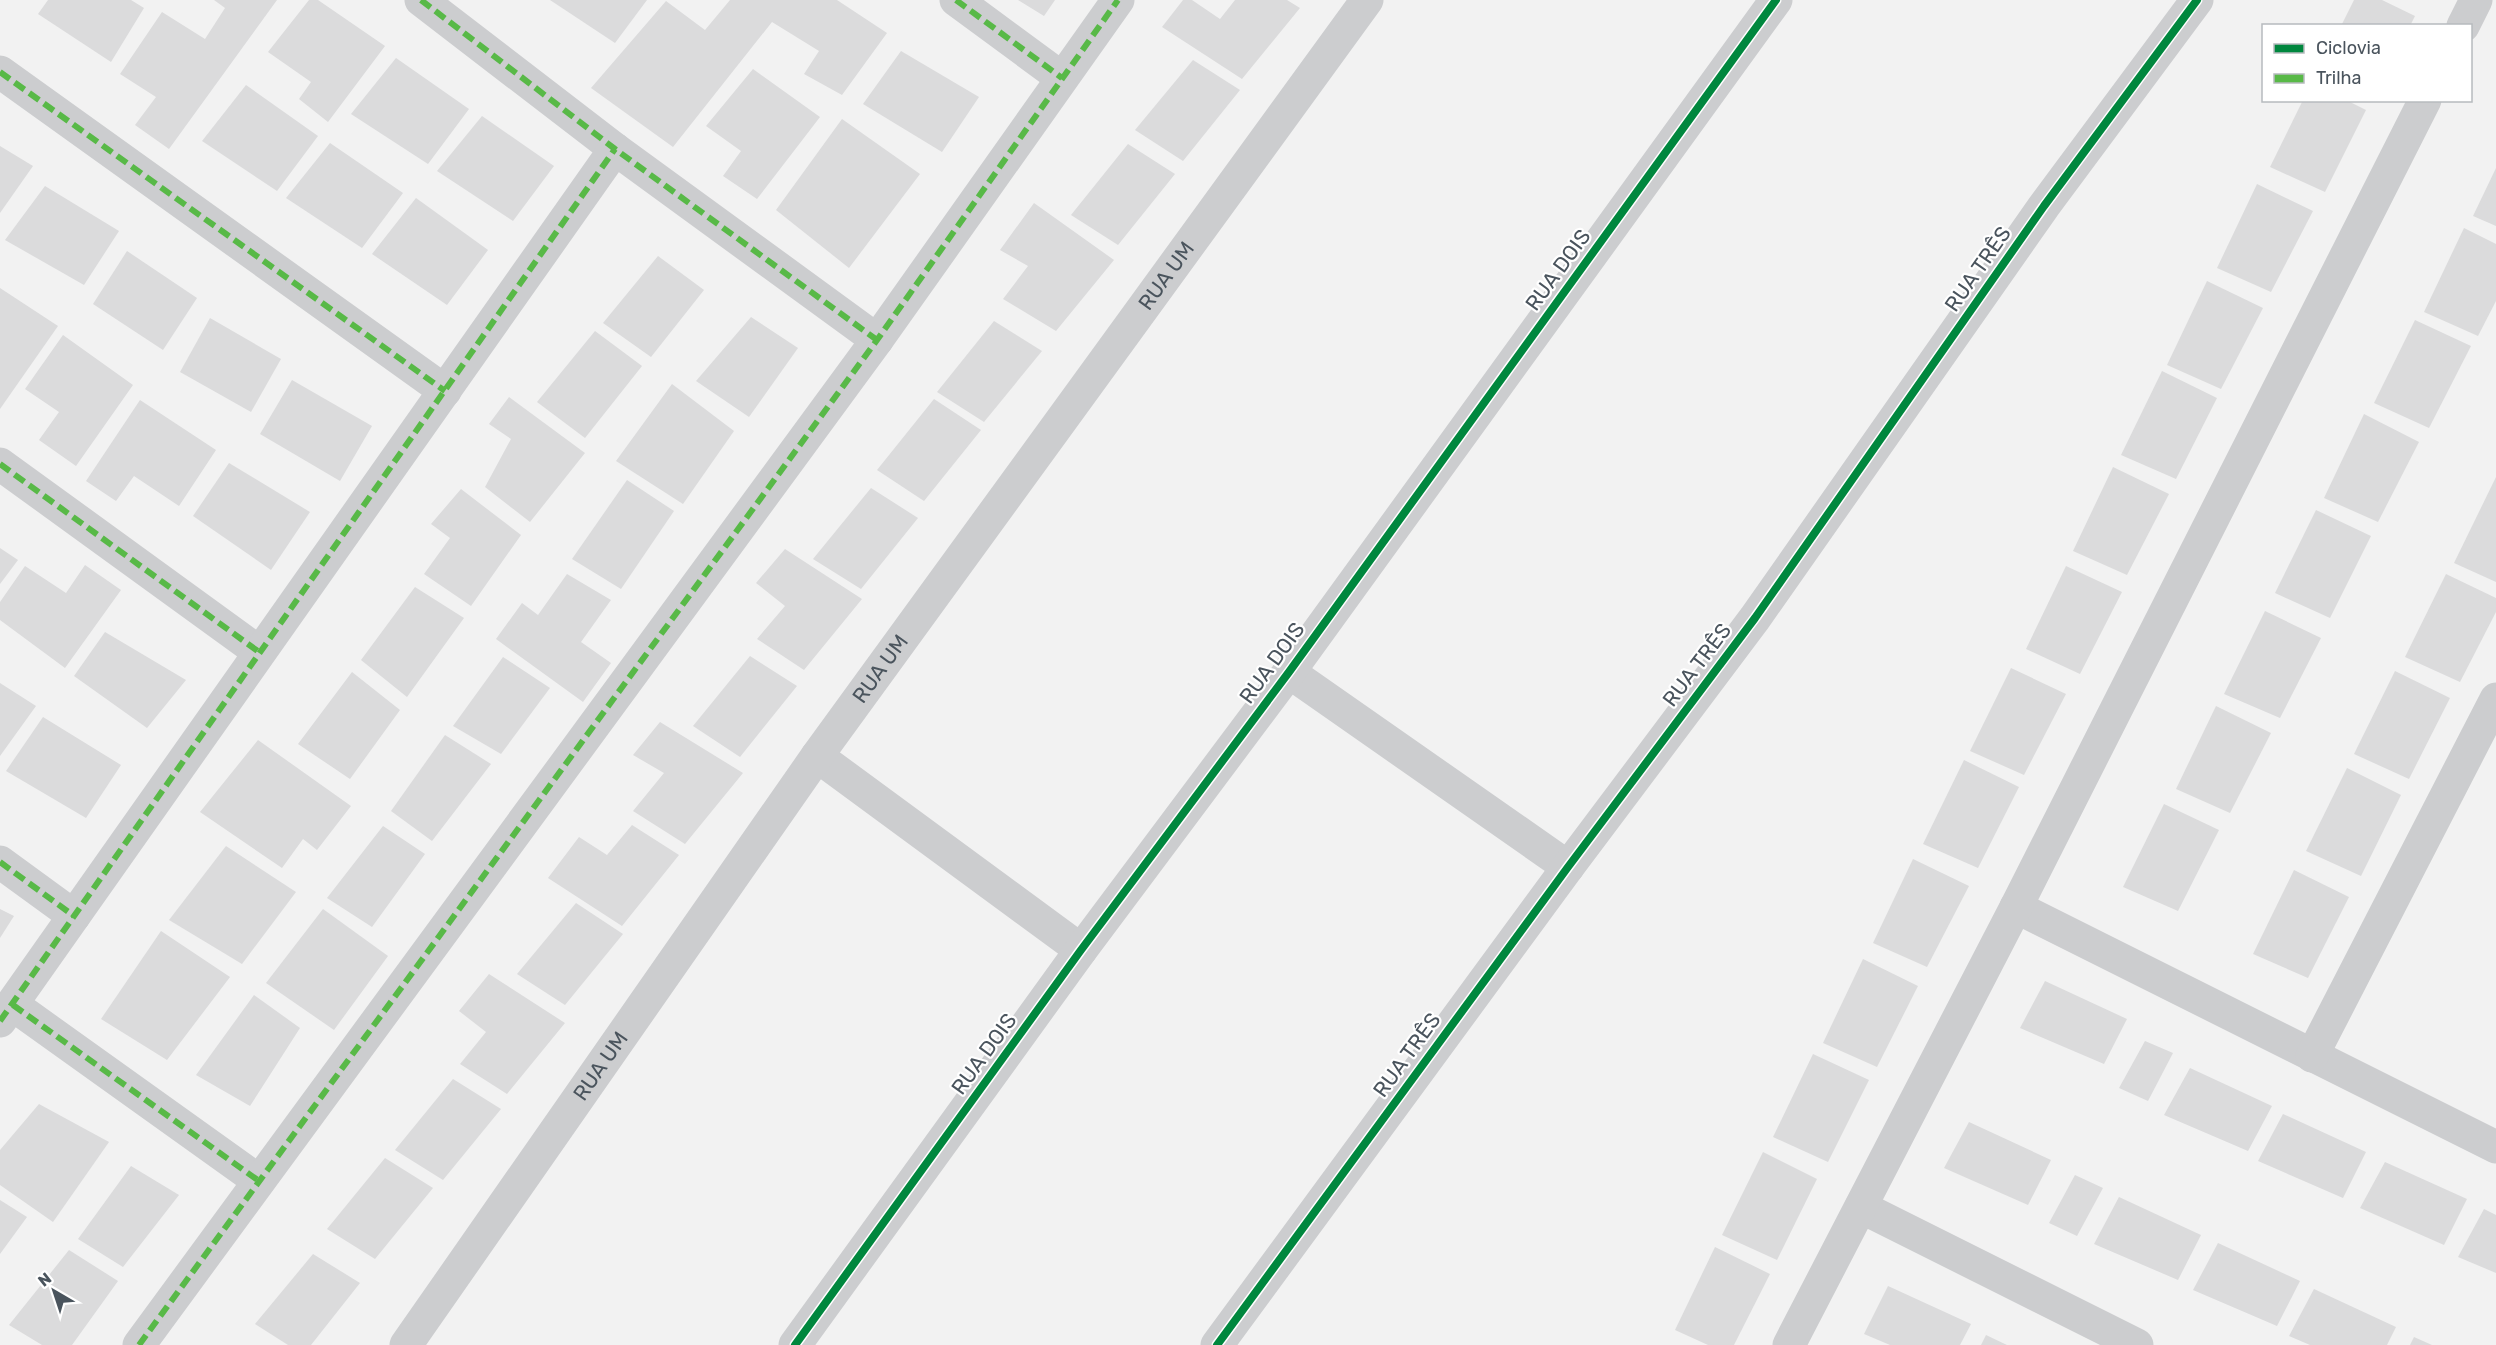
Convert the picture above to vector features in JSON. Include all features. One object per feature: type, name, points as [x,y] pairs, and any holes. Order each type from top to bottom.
[{"type":"street","points":[[421,0],[615,148],[878,340]]},
{"type":"street","points":[[956,0],[1062,78]]},
{"type":"street","points":[[139,1345],[878,340],[1118,0]]},
{"type":"street","name":"RUA UM","points":[[406,1345],[817,756],[1367,0]]},
{"type":"street","name":"RUA DOIS","points":[[795,1345],[1776,0]]},
{"type":"street","name":"RUA TRÊS","points":[[1218,1345],[1568,867],[1755,618],[2044,206],[2197,0]]},
{"type":"street","points":[[2464,24],[2476,0]]},
{"type":"street","points":[[0,72],[445,392]]},
{"type":"street","points":[[1790,1345],[2016,907],[2424,102]]},
{"type":"street","points":[[259,1181],[6,1013],[615,148]]},
{"type":"street","points":[[0,464],[259,652]]},
{"type":"street","points":[[1288,672],[1568,867]]},
{"type":"street","points":[[2312,1056],[2496,699]]},
{"type":"street","points":[[817,756],[1082,950]]},
{"type":"street","points":[[0,862],[74,916]]},
{"type":"street","points":[[2016,907],[2496,1147]]},
{"type":"street","points":[[1861,1207],[2137,1345]]},
{"type":"building","points":[[48,0],[131,0],[144,8],[111,62],[38,14]]},
{"type":"building","points":[[214,0],[277,0],[169,149],[135,125],[156,97],[120,74],[162,12],[205,39],[225,8]]},
{"type":"building","points":[[309,0],[318,0],[385,46],[328,122],[299,99],[311,82],[268,52]]},
{"type":"building","points":[[550,0],[647,0],[615,43]]},
{"type":"building","points":[[730,0],[837,0],[887,33],[842,95],[804,74],[819,51],[772,22],[673,147],[591,88],[666,1],[705,30]]},
{"type":"building","points":[[1018,0],[1055,0],[1044,16]]},
{"type":"building","points":[[1183,0],[1192,0],[1220,19],[1235,0],[1287,0],[1300,8],[1242,79],[1162,27]]},
{"type":"building","points":[[2354,0],[2382,0],[2415,16],[2411,24],[2342,24]]},
{"type":"building","points":[[901,51],[979,97],[942,152],[863,104]]},
{"type":"building","points":[[396,58],[469,109],[428,164],[351,114]]},
{"type":"building","points":[[1193,60],[1240,90],[1183,161],[1135,130]]},
{"type":"building","points":[[753,69],[820,117],[757,199],[723,176],[741,151],[706,126]]},
{"type":"building","points":[[246,85],[318,136],[277,191],[202,141]]},
{"type":"building","points":[[2302,102],[2350,102],[2366,110],[2325,192],[2270,167]]},
{"type":"building","points":[[482,116],[554,166],[513,221],[437,171]]},
{"type":"building","points":[[842,119],[920,174],[849,268],[776,210]]},
{"type":"building","points":[[330,143],[403,193],[362,248],[286,198]]},
{"type":"building","points":[[1128,144],[1175,174],[1118,245],[1071,215]]},
{"type":"building","points":[[0,146],[33,166],[0,213]]},
{"type":"building","points":[[2496,168],[2496,226],[2473,216]]},
{"type":"building","points":[[2257,184],[2313,211],[2271,292],[2217,268]]},
{"type":"building","points":[[45,186],[119,231],[84,285],[5,240]]},
{"type":"building","points":[[416,198],[488,250],[447,305],[372,254]]},
{"type":"building","points":[[1034,203],[1114,260],[1056,331],[1003,299],[1028,266],[1000,250]]},
{"type":"building","points":[[2464,228],[2496,244],[2496,301],[2478,336],[2424,312]]},
{"type":"building","points":[[127,251],[197,298],[163,350],[93,304]]},
{"type":"building","points":[[658,256],[704,290],[651,357],[603,323]]},
{"type":"building","points":[[2207,281],[2263,308],[2221,389],[2167,365]]},
{"type":"building","points":[[0,288],[58,326],[0,409]]},
{"type":"building","points":[[751,317],[798,348],[749,417],[696,381]]},
{"type":"building","points":[[210,318],[281,359],[251,412],[180,372]]},
{"type":"building","points":[[2415,320],[2471,346],[2429,428],[2374,403]]},
{"type":"building","points":[[994,321],[1042,351],[984,422],[937,392]]},
{"type":"building","points":[[595,331],[642,366],[585,438],[537,402]]},
{"type":"building","points":[[63,335],[133,385],[76,466],[39,440],[59,412],[25,389]]},
{"type":"building","points":[[2162,371],[2217,398],[2176,479],[2121,455]]},
{"type":"building","points":[[292,380],[372,426],[340,481],[260,434]]},
{"type":"building","points":[[672,384],[734,431],[683,504],[616,461]]},
{"type":"building","points":[[509,397],[585,453],[530,522],[485,487],[511,439],[489,424]]},
{"type":"building","points":[[934,399],[981,430],[924,501],[877,470]]},
{"type":"building","points":[[140,400],[216,450],[179,506],[134,476],[116,501],[86,481]]},
{"type":"building","points":[[2364,414],[2419,442],[2378,522],[2324,498]]},
{"type":"building","points":[[229,463],[310,512],[271,570],[193,516]]},
{"type":"building","points":[[2113,467],[2169,494],[2127,575],[2073,551]]},
{"type":"building","points":[[2496,477],[2496,582],[2454,563]]},
{"type":"building","points":[[627,480],[674,511],[621,589],[572,559]]},
{"type":"building","points":[[871,488],[918,518],[861,589],[813,559]]},
{"type":"building","points":[[461,489],[521,535],[471,606],[424,574],[450,538],[431,524]]},
{"type":"building","points":[[2316,510],[2371,536],[2330,618],[2275,593]]},
{"type":"building","points":[[0,548],[18,560],[0,584]]},
{"type":"building","points":[[785,549],[862,599],[804,670],[757,639],[785,606],[756,583]]},
{"type":"building","points":[[85,565],[121,590],[65,668],[0,620],[0,602],[25,566],[66,593]]},
{"type":"building","points":[[2066,566],[2122,592],[2080,674],[2026,649]]},
{"type":"building","points":[[567,574],[611,600],[581,642],[611,663],[583,702],[496,639],[522,603],[538,615]]},
{"type":"building","points":[[2446,574],[2496,598],[2496,612],[2460,682],[2405,657]]},
{"type":"building","points":[[415,587],[464,618],[407,697],[361,660]]},
{"type":"building","points":[[2265,611],[2321,638],[2280,718],[2224,694]]},
{"type":"building","points":[[105,632],[186,680],[147,728],[74,676]]},
{"type":"building","points":[[750,656],[797,686],[740,757],[693,726]]},
{"type":"building","points":[[503,657],[550,688],[501,754],[453,726]]},
{"type":"building","points":[[2011,668],[2066,694],[2024,775],[1970,751]]},
{"type":"building","points":[[2395,671],[2450,698],[2409,779],[2354,754]]},
{"type":"building","points":[[352,672],[400,710],[350,779],[298,744]]},
{"type":"building","points":[[0,683],[36,706],[0,756]]},
{"type":"building","points":[[2216,706],[2271,733],[2230,813],[2176,789]]},
{"type":"building","points":[[43,717],[121,765],[86,818],[6,771]]},
{"type":"building","points":[[660,722],[743,773],[685,844],[633,811],[664,773],[633,755]]},
{"type":"building","points":[[445,735],[491,764],[432,841],[391,811]]},
{"type":"building","points":[[258,740],[351,806],[317,850],[303,839],[282,868],[200,812]]},
{"type":"building","points":[[1964,760],[2019,787],[1978,868],[1923,844]]},
{"type":"building","points":[[2347,768],[2401,795],[2361,876],[2306,851]]},
{"type":"building","points":[[2164,804],[2219,830],[2178,911],[2123,887]]},
{"type":"building","points":[[632,825],[679,855],[622,926],[548,878],[579,837],[607,855]]},
{"type":"building","points":[[383,826],[425,854],[372,927],[327,898]]},
{"type":"building","points":[[226,846],[296,892],[242,964],[169,920]]},
{"type":"building","points":[[1913,859],[1969,886],[1927,967],[1873,943]]},
{"type":"building","points":[[2294,870],[2349,897],[2308,978],[2253,954]]},
{"type":"building","points":[[576,903],[623,934],[565,1005],[517,974]]},
{"type":"building","points":[[0,909],[14,916],[0,938]]},
{"type":"building","points":[[323,909],[388,956],[334,1030],[266,983]]},
{"type":"building","points":[[161,931],[230,977],[167,1060],[101,1019]]},
{"type":"building","points":[[1863,959],[1918,986],[1877,1067],[1823,1043]]},
{"type":"building","points":[[489,974],[565,1023],[507,1094],[460,1064],[486,1032],[459,1011]]},
{"type":"building","points":[[2045,981],[2127,1019],[2104,1064],[2020,1028]]},
{"type":"building","points":[[254,995],[300,1028],[250,1106],[196,1075]]},
{"type":"building","points":[[2145,1041],[2173,1053],[2148,1101],[2119,1088]]},
{"type":"building","points":[[1813,1054],[1869,1080],[1828,1162],[1773,1137]]},
{"type":"building","points":[[2190,1068],[2272,1106],[2248,1151],[2164,1115]]},
{"type":"building","points":[[453,1079],[501,1109],[443,1180],[395,1150]]},
{"type":"building","points":[[39,1104],[109,1142],[53,1222],[0,1185],[0,1150]]},
{"type":"building","points":[[2283,1114],[2366,1152],[2343,1198],[2258,1161]]},
{"type":"building","points":[[1969,1122],[2051,1160],[2028,1205],[1944,1168]]},
{"type":"building","points":[[1763,1152],[1817,1179],[1777,1260],[1722,1235]]},
{"type":"building","points":[[385,1158],[433,1188],[375,1259],[327,1229]]},
{"type":"building","points":[[2385,1162],[2467,1199],[2444,1245],[2360,1208]]},
{"type":"building","points":[[131,1166],[179,1195],[123,1267],[78,1239]]},
{"type":"building","points":[[2075,1175],[2103,1188],[2077,1236],[2049,1223]]},
{"type":"building","points":[[2119,1197],[2201,1235],[2178,1280],[2094,1244]]},
{"type":"building","points":[[0,1200],[27,1217],[0,1254]]},
{"type":"building","points":[[2484,1209],[2496,1215],[2496,1273],[2458,1257]]},
{"type":"building","points":[[2218,1243],[2300,1281],[2277,1326],[2193,1290]]},
{"type":"building","points":[[1715,1247],[1770,1274],[1734,1345],[1708,1345],[1675,1330]]},
{"type":"building","points":[[69,1250],[118,1281],[72,1345],[42,1345],[9,1325]]},
{"type":"building","points":[[313,1254],[360,1283],[311,1345],[288,1345],[255,1324]]},
{"type":"building","points":[[1888,1286],[1971,1324],[1960,1345],[1890,1345],[1864,1334]]},
{"type":"building","points":[[2314,1289],[2396,1327],[2387,1345],[2310,1345],[2289,1336]]},
{"type":"building","points":[[1986,1335],[2007,1345],[1981,1345]]},
{"type":"building","points":[[2414,1337],[2432,1345],[2410,1345]]},
{"type":"marked path","points":[[421,0],[615,149],[877,340]]},
{"type":"marked path","points":[[956,0],[1062,78]]},
{"type":"marked path","points":[[139,1345],[877,340],[1118,0]]},
{"type":"marked path","points":[[0,72],[445,391]]},
{"type":"marked path","points":[[0,1021],[615,149]]},
{"type":"marked path","points":[[0,464],[259,652]]},
{"type":"marked path","points":[[0,862],[74,916]]},
{"type":"marked path","points":[[13,1005],[259,1181]]},
{"type":"cycle path","points":[[795,1345],[1081,950],[1289,672],[1776,0]]},
{"type":"cycle path","points":[[1217,1345],[1568,867],[1755,618],[2044,206],[2197,0]]}]
